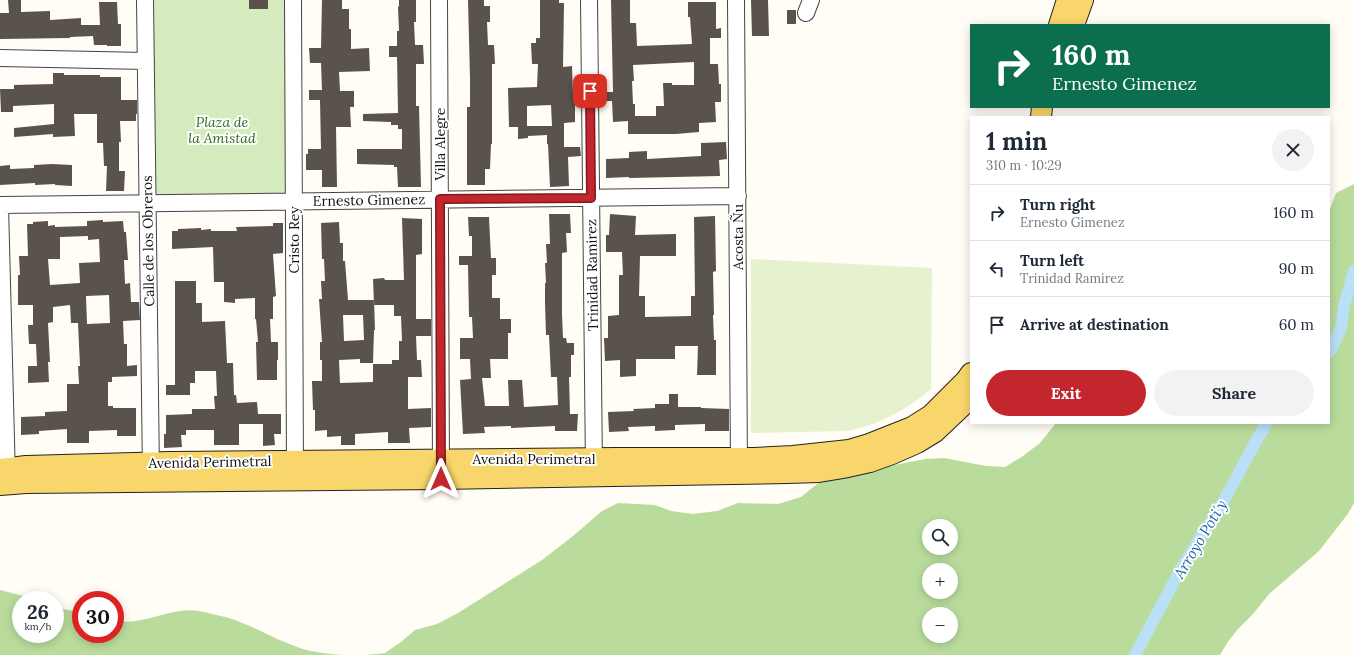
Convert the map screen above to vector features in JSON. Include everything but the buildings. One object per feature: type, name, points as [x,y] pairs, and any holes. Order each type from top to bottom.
[{"type":"main road","points":[[1059,24],[1067,0]]},
{"type":"main road","points":[[1074,24],[1083,0]]},
{"type":"main road","name":"Avenida Perimetral","points":[[739,466],[793,456],[849,450],[869,444],[912,427],[931,415],[970,374]]},
{"type":"main road","name":"Avenida Perimetral","points":[[151,472],[295,481],[441,479],[594,468],[739,466],[819,472],[870,462],[917,443],[935,432],[970,399]]},
{"type":"main road","name":"Avenida Perimetral","points":[[4,477],[26,483],[295,461],[441,459],[594,468]]},
{"type":"street","name":"Calle de los Obreros","points":[[145,0],[151,472]]},
{"type":"street","name":"Cristo Rey","points":[[293,0],[295,481]]},
{"type":"street","name":"Villa Alegre","points":[[439,0],[441,479]]},
{"type":"street","name":"Trinidad Ramirez","points":[[590,0],[594,468]]},
{"type":"street","name":"Acosta Ñu","points":[[736,0],[739,466]]},
{"type":"street","points":[[0,58],[146,61]]},
{"type":"street","name":"Ernesto Gimenez","points":[[0,205],[738,196]]},
{"type":"street","points":[[0,205],[4,477]]},
{"type":"green space","name":"Plaza de la Amistad","points":[[154,0],[291,0],[294,201],[148,202]]},
{"type":"green space","points":[[1354,184],[1354,503],[1347,515],[1319,551],[1269,594],[1253,614],[1238,629],[1220,655],[366,655],[385,653],[415,630],[437,624],[458,613],[542,560],[602,511],[618,503],[655,505],[671,511],[693,514],[717,511],[738,503],[778,504],[801,497],[817,484],[834,474],[874,469],[925,459],[944,458],[986,466],[1005,467],[1040,443],[1055,424],[1330,424],[1330,209],[1336,193]]},
{"type":"green space","points":[[751,259],[932,268],[931,389],[912,404],[891,416],[857,429],[845,431],[751,433]]},
{"type":"green space","points":[[0,590],[12,593],[12,643],[64,643],[64,609],[72,610],[72,643],[124,643],[124,622],[137,621],[168,613],[189,610],[235,620],[301,648],[315,652],[341,655],[0,655]]},
{"type":"waterway","points":[[1330,351],[1341,328],[1344,306],[1354,271]]},
{"type":"waterway","name":"Arroyo Poti´y","points":[[1135,655],[1182,567],[1223,502],[1266,424]]},
{"type":"route","points":[[441,479],[440,199],[591,198],[590,91]]}]
